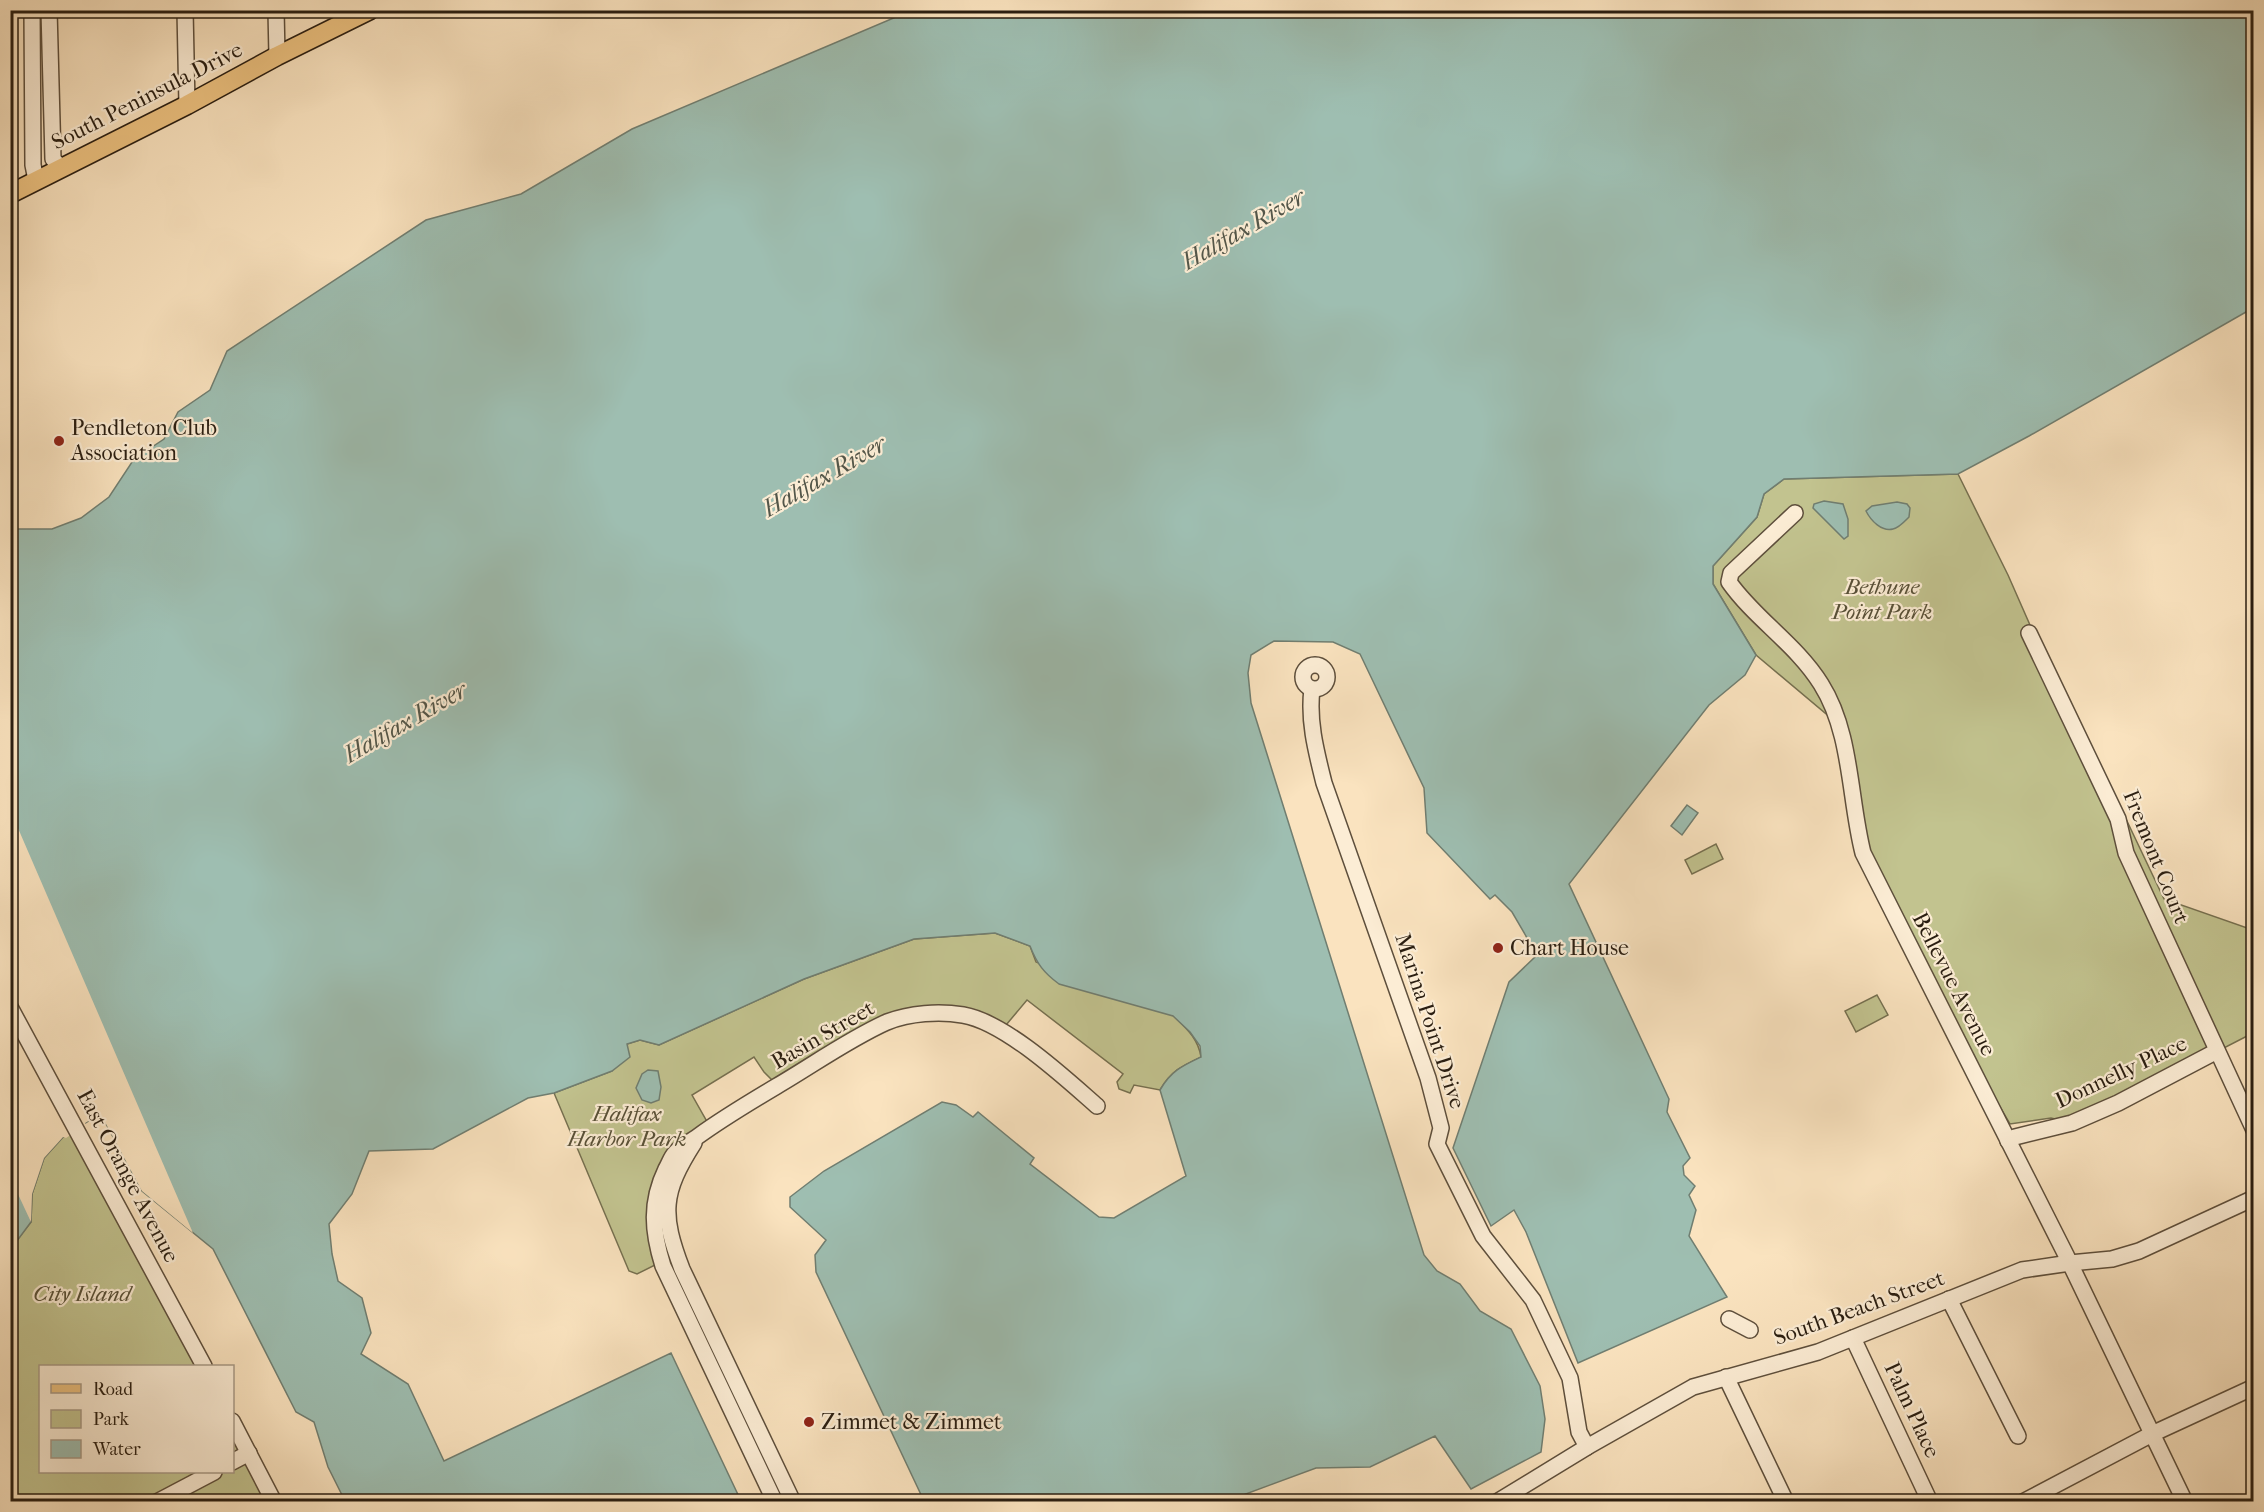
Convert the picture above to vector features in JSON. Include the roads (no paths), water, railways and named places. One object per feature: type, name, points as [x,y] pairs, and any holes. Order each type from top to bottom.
[{"type":"main road","name":"South Peninsula Drive","points":[[10,194],[370,10]]},
{"type":"street","points":[[32,10],[33,165],[36,180]]},
{"type":"street","points":[[49,10],[53,159],[60,167]]},
{"type":"street","points":[[185,10],[187,105]]},
{"type":"street","points":[[276,10],[277,56]]},
{"type":"street","name":"Bellevue Avenue","points":[[1795,513],[1731,573],[1729,582],[1801,656],[1830,701],[1843,742],[1857,831],[1863,853],[2070,1263],[2185,1502]]},
{"type":"street","name":"Fremont Court","points":[[2029,633],[2118,819],[2126,853],[2253,1130]]},
{"type":"street","name":"Marina Point Drive","points":[[1312,689],[1310,709],[1313,739],[1324,783],[1428,1078],[1441,1128],[1437,1144],[1483,1236],[1533,1300],[1570,1378],[1579,1432],[1587,1447]]},
{"type":"street","name":"East Orange Avenue","points":[[10,1007],[204,1365]]},
{"type":"street","name":"Basin Street","points":[[774,1502],[663,1266],[655,1241],[654,1203],[674,1153],[729,1115],[888,1022],[913,1015],[965,1015],[989,1024],[1060,1074],[1097,1106]]},
{"type":"street","name":"Donnelly Place","points":[[2008,1141],[2015,1137],[2072,1123],[2118,1103],[2217,1051]]},
{"type":"street","name":"Basin Street","points":[[699,1136],[672,1181],[667,1204],[667,1223],[671,1243],[793,1502]]},
{"type":"street","name":"South Beach Street","points":[[1497,1502],[1587,1447],[1693,1387],[1818,1352],[2022,1270],[2112,1259],[2139,1251],[2253,1198]]},
{"type":"street","points":[[663,1266],[678,1259]]},
{"type":"street","points":[[1949,1299],[2018,1436]]},
{"type":"street","points":[[1729,1319],[1750,1330]]},
{"type":"street","name":"Palm Place","points":[[1853,1338],[1930,1502]]},
{"type":"street","points":[[702,1348],[716,1340]]},
{"type":"street","points":[[1726,1377],[1786,1502]]},
{"type":"street","points":[[2023,1502],[2152,1434],[2253,1387]]},
{"type":"street","points":[[742,1432],[756,1424]]},
{"type":"street","points":[[234,1425],[274,1502]]},
{"type":"street","points":[[234,1461],[249,1453]]},
{"type":"street","points":[[157,1502],[212,1473]]},
{"type":"street","points":[[767,1486],[782,1479]]},
{"type":"water","name":"Halifax River","points":[[910,11],[2253,11],[2253,308],[1958,474],[1784,479],[1764,494],[1757,517],[1713,566],[1713,584],[1756,655],[1745,675],[1709,705],[1569,884],[1669,1099],[1667,1112],[1690,1158],[1683,1166],[1684,1175],[1695,1186],[1689,1195],[1696,1210],[1689,1236],[1727,1297],[1578,1363],[1526,1232],[1514,1210],[1491,1226],[1453,1148],[1509,982],[1537,955],[1512,912],[1495,895],[1490,899],[1427,833],[1424,788],[1360,654],[1333,642],[1274,641],[1251,655],[1248,673],[1251,703],[1424,1255],[1437,1271],[1460,1284],[1480,1311],[1511,1329],[1540,1386],[1545,1419],[1541,1452],[1471,1489],[1435,1436],[1370,1467],[1316,1468],[1227,1501],[924,1501],[816,1272],[815,1255],[826,1240],[790,1207],[790,1197],[824,1171],[942,1102],[956,1105],[973,1117],[978,1112],[1034,1158],[1030,1164],[1099,1217],[1114,1218],[1186,1176],[1160,1090],[1168,1078],[1188,1063],[1201,1057],[1200,1046],[1190,1032],[1173,1016],[1059,984],[1042,968],[1030,946],[995,933],[914,939],[804,979],[659,1045],[640,1040],[627,1044],[630,1057],[612,1071],[554,1093],[528,1098],[433,1149],[369,1151],[352,1194],[329,1224],[338,1281],[362,1298],[371,1333],[361,1354],[408,1384],[444,1461],[671,1353],[741,1501],[345,1501],[328,1467],[314,1422],[296,1412],[213,1249],[142,1191],[105,1122],[90,1120],[63,1137],[44,1158],[32,1194],[31,1222],[11,1249],[11,529],[52,529],[81,518],[109,497],[134,459],[164,439],[178,412],[210,390],[227,351],[426,220],[521,194],[632,129]]},
{"type":"water","points":[[1824,501],[1843,504],[1848,519],[1848,536],[1844,539],[1813,508],[1814,504]]},
{"type":"water","points":[[1897,502],[1907,504],[1910,508],[1909,517],[1895,528],[1881,527],[1866,511],[1872,506]]},
{"type":"water","points":[[1687,805],[1698,813],[1682,835],[1671,826]]},
{"type":"water","points":[[648,1070],[658,1071],[661,1087],[659,1100],[651,1103],[642,1100],[636,1088],[642,1074]]},
{"type":"place","name":"Pendleton Club Association","points":[[59,441]]},
{"type":"place","name":"Chart House","points":[[1498,948]]},
{"type":"place","name":"Zimmet & Zimmet","points":[[809,1422]]},
{"type":"park label","name":"Bethune Point Park","points":[[1882,600]]},
{"type":"park label","name":"Halifax Harbor Park","points":[[627,1126]]},
{"type":"park label","name":"City Island","points":[[82,1294]]}]
